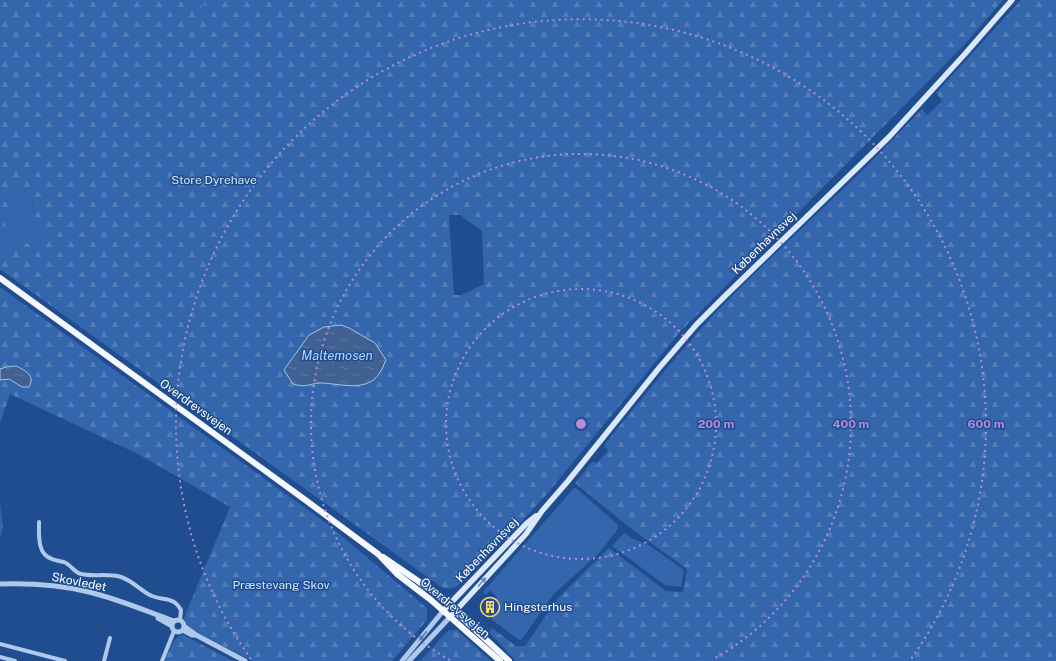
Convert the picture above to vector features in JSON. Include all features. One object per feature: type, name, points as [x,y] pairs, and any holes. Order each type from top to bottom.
[{"type":"main road","name":"Københavnsvej","points":[[450,617],[526,534],[542,511],[697,324],[889,137],[969,50],[1012,0]]},
{"type":"main road","name":"Overdrevsvejen","points":[[0,278],[378,554],[397,574],[443,611],[500,661]]},
{"type":"main road","name":"Københavnsvej","points":[[443,611],[526,524],[542,511]]},
{"type":"main road","name":"Overdrevsvejen","points":[[378,554],[388,559],[422,583],[449,605],[509,661]]},
{"type":"street","points":[[39,522],[40,545],[42,552],[47,557],[66,563],[78,573],[96,576],[121,577],[153,596],[174,601],[181,610],[175,622],[174,631],[162,661]]},
{"type":"street","name":"Skovledet","points":[[0,584],[28,584],[88,592],[112,599],[175,622]]},
{"type":"street","name":"Københavnsvej","points":[[402,661],[443,611]]},
{"type":"street","name":"Københavnsvej","points":[[409,661],[450,617]]},
{"type":"street","points":[[175,622],[183,622],[183,628]]},
{"type":"street","points":[[174,631],[178,632],[183,628]]},
{"type":"street","points":[[183,628],[246,661]]},
{"type":"street","points":[[104,661],[110,638]]},
{"type":"street","points":[[0,650],[1,644],[65,661]]},
{"type":"street","points":[[0,657],[15,661]]},
{"type":"green space","name":"Store Dyrehave","points":[[0,0],[1003,0],[966,43],[680,332],[546,495],[512,532],[456,587],[449,589],[441,587],[0,269],[0,250],[5,253],[17,237],[33,247],[41,235],[32,223],[33,200],[16,183],[0,244]],"holes":[[[449,215],[460,215],[482,231],[484,284],[461,295],[454,295]],[[349,328],[359,334],[354,386],[320,383]]]},
{"type":"green space","points":[[200,0],[221,0],[218,5],[205,8],[197,3]]},
{"type":"green space","points":[[1021,0],[1056,0],[1056,661],[516,661],[489,632],[492,628],[516,646],[525,646],[558,598],[609,548],[666,591],[683,592],[687,569],[633,530],[575,483],[592,462],[597,463],[608,451],[604,445],[666,369],[714,314],[867,166],[922,109],[927,115],[942,101],[936,93]]},
{"type":"green space","points":[[16,183],[33,200],[33,223],[42,235],[33,247],[5,253],[0,250],[0,244]]},
{"type":"green space","name":"Præstevang Skov","points":[[0,287],[330,526],[427,608],[427,620],[392,661],[253,661],[195,632],[184,618],[230,507],[136,453],[10,394],[0,423],[0,380],[9,379],[22,387],[29,387],[31,383],[6,367],[0,369]]},
{"type":"green space","points":[[574,488],[617,524],[618,529],[600,552],[553,595],[522,639],[519,640],[491,619],[495,614],[493,612],[496,606],[494,601],[497,597],[490,590],[486,595],[483,592]]},
{"type":"green space","points":[[0,503],[3,528],[0,539]]},
{"type":"green space","points":[[625,533],[631,538],[650,546],[684,570],[681,587],[665,585],[612,546]]},
{"type":"green space","points":[[449,630],[457,630],[491,661],[420,661]]},
{"type":"green space","points":[[184,634],[233,661],[165,661],[174,641]]},
{"type":"water","name":"Maltemosen","points":[[341,325],[375,343],[386,360],[379,374],[367,383],[351,386],[320,383],[301,386],[293,384],[284,370],[309,335],[324,327]]},
{"type":"water","points":[[16,366],[23,369],[30,377],[31,383],[29,387],[22,387],[9,379],[0,380],[0,369]]},
{"type":"place","name":"Hingsterhus","points":[[490,607]]}]
